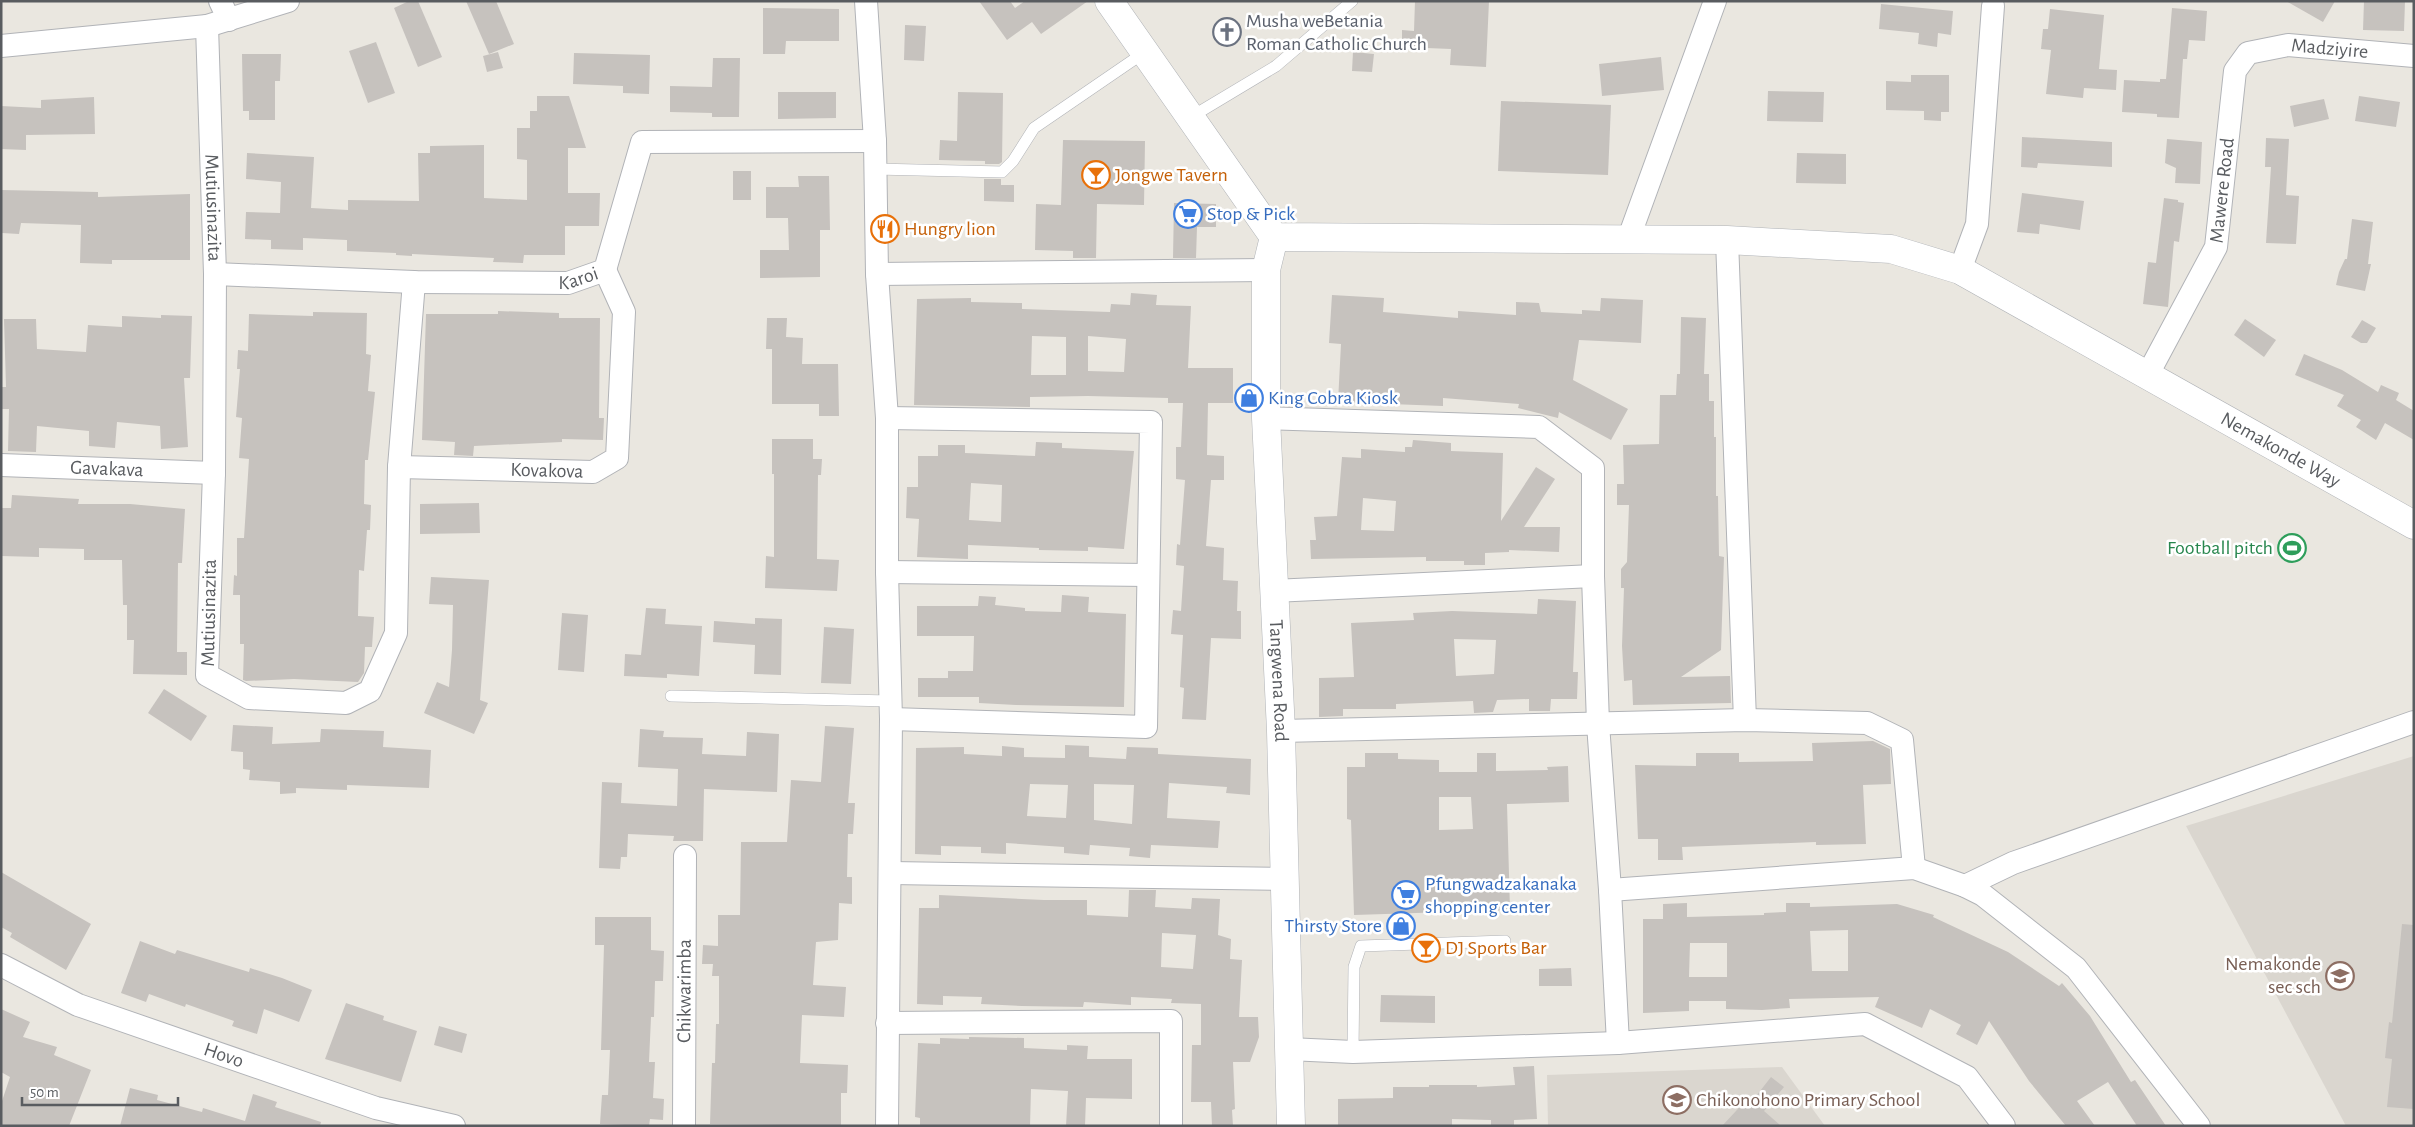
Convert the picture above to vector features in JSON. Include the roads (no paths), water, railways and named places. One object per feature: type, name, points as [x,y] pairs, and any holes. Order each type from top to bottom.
[{"type":"street","points":[[1,46],[207,26],[225,11],[288,1]]},
{"type":"street","points":[[866,1],[875,140],[877,274],[887,418],[887,572],[891,710],[891,873],[887,1024],[887,1126]]},
{"type":"street","points":[[1109,1],[1274,237]]},
{"type":"street","points":[[1628,240],[1715,1]]},
{"type":"street","points":[[1960,270],[1977,224],[1993,6]]},
{"type":"street","name":"Mutiusinazita","points":[[207,26],[215,274],[214,473],[206,675],[248,698],[346,703],[370,691],[396,633],[399,467],[414,282]]},
{"type":"street","name":"Madziyire","points":[[2248,53],[2288,45],[2414,56]]},
{"type":"street","name":"Mawere Road","points":[[2148,374],[2216,247],[2235,72],[2248,53]]},
{"type":"street","name":"Karoi","points":[[215,274],[414,282],[568,283],[605,270],[642,142],[875,140]]},
{"type":"street","name":"Nemakonde Way","points":[[1274,237],[1727,240],[1891,249],[1960,270],[2148,374],[2414,526]]},
{"type":"street","name":"Tangwena Road","points":[[1274,237],[1266,270],[1266,418],[1281,731],[1283,879],[1291,1126]]},
{"type":"street","points":[[1727,240],[1745,720]]},
{"type":"street","name":"Kovakova","points":[[399,467],[593,472],[617,458],[624,312],[605,270]]},
{"type":"street","points":[[877,274],[1266,270]]},
{"type":"street","points":[[887,418],[1151,422],[1146,727],[891,710]]},
{"type":"street","points":[[1266,418],[1539,427],[1593,468],[1593,576],[1598,724],[1610,890],[1618,1043]]},
{"type":"street","name":"Gavakava","points":[[1,465],[214,473]]},
{"type":"street","points":[[887,572],[1148,575]]},
{"type":"street","points":[[1273,590],[1593,576]]},
{"type":"street","points":[[1281,731],[1745,720],[1867,723],[1902,740],[1914,868]]},
{"type":"street","points":[[1965,886],[2013,863],[2414,722]]},
{"type":"street","name":"Chikwarimba","points":[[684,1126],[685,856]]},
{"type":"street","points":[[1610,890],[1914,868],[1965,886],[1983,895],[2076,968],[2199,1126]]},
{"type":"street","points":[[891,873],[1283,879]]},
{"type":"street","name":"Hovo","points":[[1,965],[78,1005],[373,1117],[454,1126]]},
{"type":"street","points":[[887,1024],[1171,1021],[1171,1126]]},
{"type":"street","points":[[1289,1049],[1353,1052],[1618,1043],[1865,1024],[1967,1078],[2004,1126]]},
{"type":"lane","points":[[1191,117],[1276,66],[1352,1]]},
{"type":"lane","points":[[875,169],[1002,172],[1013,161],[1034,128],[1144,52]]},
{"type":"lane","points":[[671,696],[891,710]]},
{"type":"lane","points":[[1353,1052],[1354,967],[1361,946],[1505,941]]},
{"type":"place","name":"Musha weBetania Roman Catholic Church","points":[[1227,32]]},
{"type":"place","name":"Jongwe Tavern","points":[[1096,175]]},
{"type":"place","name":"Stop & Pick","points":[[1188,214]]},
{"type":"place","name":"Hungry lion","points":[[885,229]]},
{"type":"place","name":"King Cobra Kiosk","points":[[1249,398]]},
{"type":"place","name":"Football pitch","points":[[2292,548]]},
{"type":"place","name":"Pfungwadzakanaka shopping center","points":[[1406,895]]},
{"type":"place","name":"Thirsty Store","points":[[1401,926]]},
{"type":"place","name":"DJ Sports Bar","points":[[1426,948]]},
{"type":"place","name":"Nemakonde sec sch","points":[[2340,976]]},
{"type":"place","name":"Chikonohono Primary School","points":[[1677,1100]]}]
